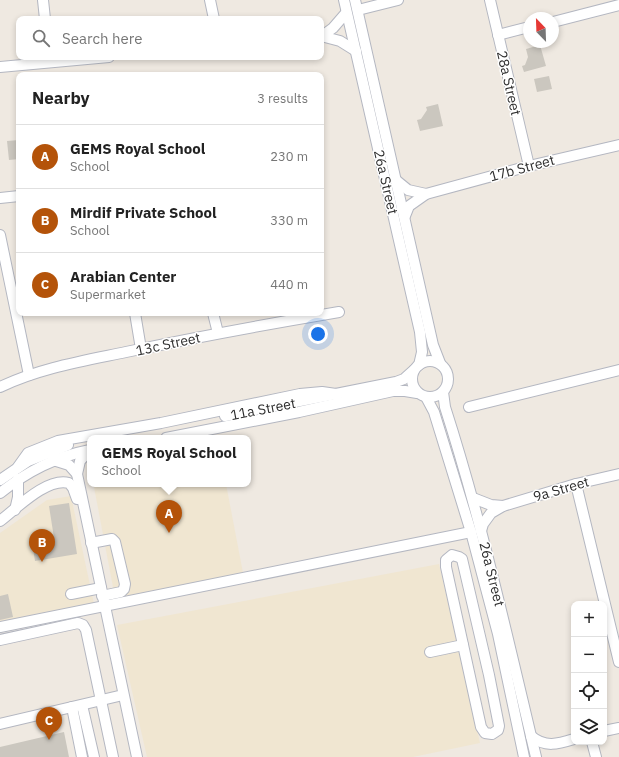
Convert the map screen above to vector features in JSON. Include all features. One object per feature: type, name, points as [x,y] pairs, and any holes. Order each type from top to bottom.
[{"type":"street","points":[[43,0],[45,16]]},
{"type":"street","points":[[210,0],[213,16]]},
{"type":"street","name":"26a Street","points":[[344,0],[420,332],[422,352],[416,368]]},
{"type":"street","points":[[357,5],[398,0]]},
{"type":"street","name":"28a Street","points":[[490,0],[529,166]]},
{"type":"street","name":"26a Street","points":[[357,5],[433,345],[440,363]]},
{"type":"street","points":[[559,21],[619,6]]},
{"type":"street","points":[[324,35],[333,28],[346,13]]},
{"type":"street","points":[[498,35],[523,29]]},
{"type":"street","points":[[324,36],[340,40],[356,51]]},
{"type":"street","points":[[0,67],[45,60]]},
{"type":"street","name":"17b Street","points":[[405,216],[409,206],[426,194],[529,166],[619,145]]},
{"type":"street","name":"17b Street","points":[[397,181],[408,190],[426,194]]},
{"type":"street","points":[[0,198],[16,196]]},
{"type":"street","points":[[0,235],[16,312]]},
{"type":"street","name":"13c Street","points":[[324,313],[339,312]]},
{"type":"street","points":[[17,316],[29,375]]},
{"type":"street","points":[[136,316],[141,349]]},
{"type":"street","points":[[214,316],[218,333]]},
{"type":"street","name":"13c Street","points":[[0,387],[29,375],[291,316]]},
{"type":"street","points":[[432,361],[440,363],[447,370],[449,379],[443,392],[435,397],[422,395],[412,380],[416,368],[432,361]]},
{"type":"street","name":"11a Street","points":[[124,435],[396,382],[404,379],[416,368]]},
{"type":"street","points":[[469,407],[619,370]]},
{"type":"street","name":"11a Street","points":[[197,435],[392,392],[405,391],[422,395]]},
{"type":"street","points":[[92,435],[161,423],[300,394],[314,392],[336,394]]},
{"type":"street","name":"26a Street","points":[[443,392],[445,407],[473,498],[476,532],[488,594],[508,674],[524,757]]},
{"type":"street","name":"26a Street","points":[[422,395],[433,408],[476,532],[515,664],[536,757]]},
{"type":"street","points":[[18,467],[28,452],[58,441],[87,436]]},
{"type":"street","points":[[0,480],[18,467],[52,450],[87,447]]},
{"type":"street","points":[[0,493],[35,468],[87,448]]},
{"type":"street","points":[[87,451],[80,461],[77,474],[122,695],[137,757]]},
{"type":"street","points":[[53,460],[65,463],[77,474]]},
{"type":"street","name":"9a Street","points":[[476,532],[492,513],[503,506],[576,484],[619,474]]},
{"type":"street","points":[[14,510],[18,497],[18,479]]},
{"type":"street","points":[[0,521],[43,488],[52,484],[65,482],[72,486],[79,504],[85,508]]},
{"type":"street","points":[[576,484],[619,662]]},
{"type":"street","name":"9a Street","points":[[473,498],[490,505],[503,506]]},
{"type":"street","points":[[71,594],[102,597],[476,532]]},
{"type":"street","points":[[0,627],[121,592],[125,584],[116,542],[112,539],[91,543]]},
{"type":"street","points":[[456,555],[462,559],[473,597],[481,642],[492,677],[499,726],[495,733],[488,734],[482,730],[481,727],[446,567],[446,560],[449,557],[456,555]]},
{"type":"street","points":[[473,597],[488,594]]},
{"type":"street","points":[[0,640],[78,623],[83,625],[86,630],[113,757]]},
{"type":"street","points":[[430,652],[464,646],[471,647],[481,642]]},
{"type":"street","points":[[492,677],[508,674]]},
{"type":"street","points":[[0,724],[122,695]]},
{"type":"street","points":[[77,706],[82,757]]},
{"type":"street","points":[[77,706],[94,757]]},
{"type":"street","points":[[607,730],[619,728]]},
{"type":"street","points":[[531,736],[544,744],[553,745],[571,740]]},
{"type":"street","points":[[540,757],[553,745]]},
{"type":"street","points":[[593,745],[596,757]]},
{"type":"shaded area","points":[[94,487],[227,487],[244,578],[116,603]]},
{"type":"shaded area","points":[[71,496],[94,604],[0,623],[0,533],[47,500]]},
{"type":"shaded area","points":[[439,564],[480,743],[413,757],[147,757],[117,625]]},
{"type":"building","points":[[541,48],[546,66],[524,72],[522,66],[525,65],[528,57],[526,49]]},
{"type":"building","points":[[549,76],[552,89],[537,92],[534,79]]},
{"type":"building","points":[[438,104],[443,126],[420,131],[417,120],[421,119],[427,110],[426,107]]},
{"type":"building","points":[[16,140],[16,159],[9,160],[7,141]]},
{"type":"building","points":[[69,503],[77,554],[35,561],[32,542],[54,538],[49,506]]},
{"type":"building","points":[[8,594],[13,617],[0,620],[0,596]]},
{"type":"building","points":[[64,732],[69,757],[0,757],[0,747]]},
{"type":"place","name":"GEMS Royal School","points":[[169,533]]},
{"type":"place","name":"Mirdif Private School","points":[[42,562]]},
{"type":"place","name":"Arabian Center","points":[[49,740]]}]
